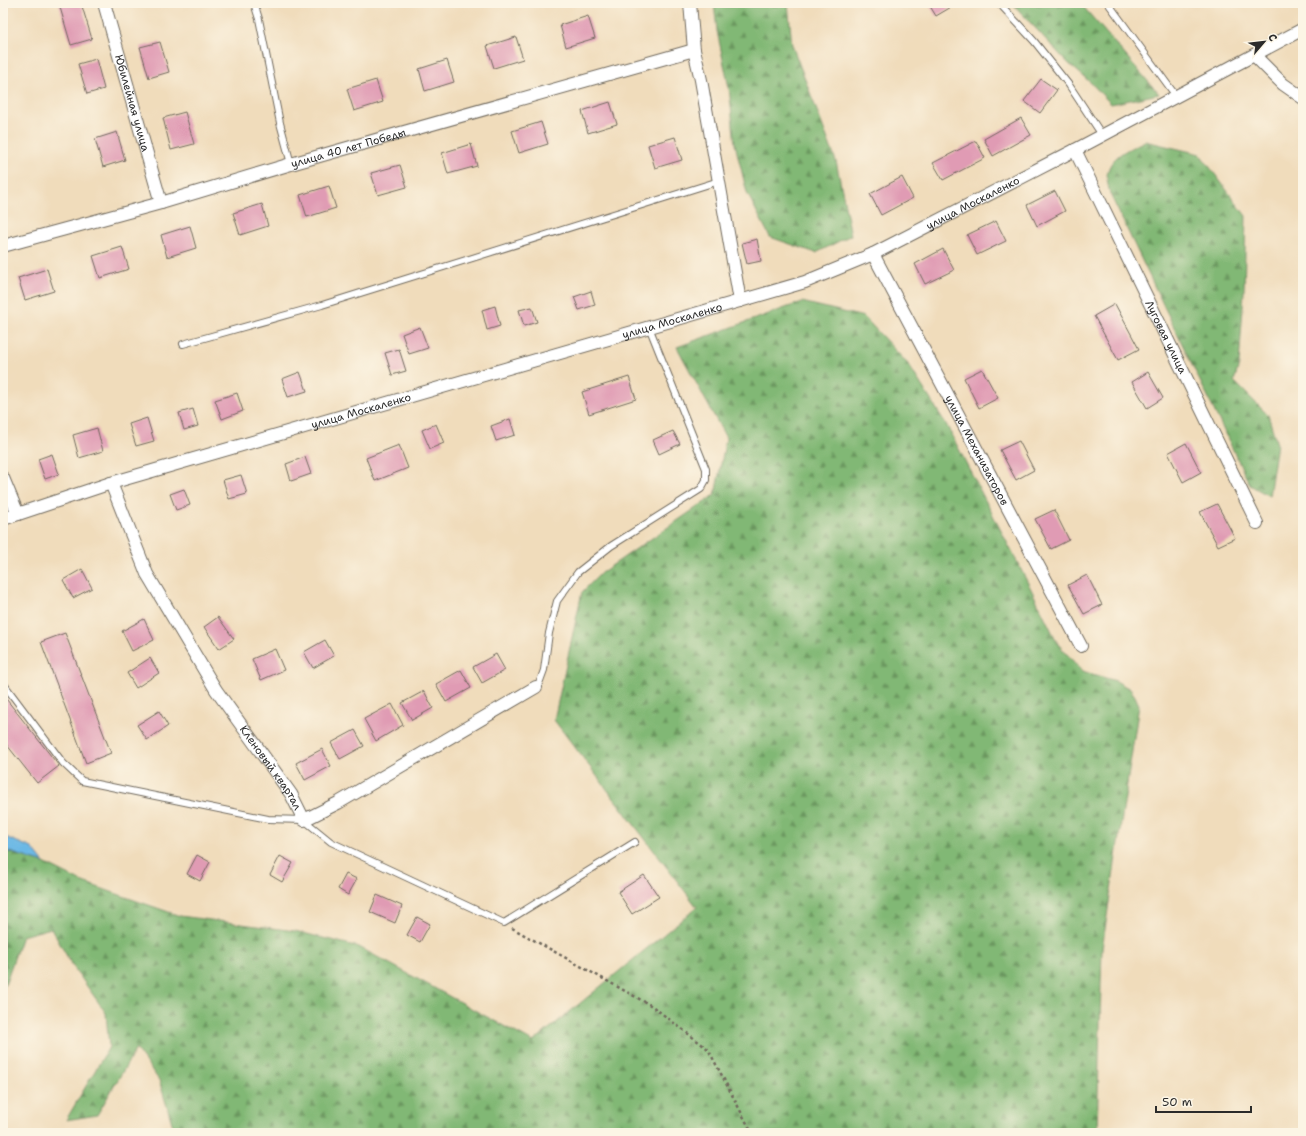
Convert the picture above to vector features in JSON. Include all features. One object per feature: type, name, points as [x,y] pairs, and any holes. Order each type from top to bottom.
[{"type":"street","name":"Юбилейная улица","points":[[104,3],[161,202]]},
{"type":"street","points":[[690,3],[694,50],[701,80],[740,301]]},
{"type":"street","name":"улица Москаленко","points":[[3,518],[111,483],[805,282],[873,254],[1102,136],[1303,29]]},
{"type":"street","name":"улица 40 лет Победы","points":[[3,246],[694,50]]},
{"type":"street","points":[[1254,55],[1283,84],[1303,98]]},
{"type":"street","name":"Луговая улица","points":[[1075,150],[1257,523]]},
{"type":"street","name":"улица Механизаторов","points":[[873,254],[1081,646]]},
{"type":"street","points":[[3,478],[18,514]]},
{"type":"street","name":"Кленовый квартал","points":[[111,483],[146,574],[216,690],[291,794],[304,820],[338,802],[536,686]]},
{"type":"lane","points":[[254,3],[259,18],[280,122],[292,164]]},
{"type":"lane","points":[[999,3],[1034,41],[1069,85],[1102,136]]},
{"type":"lane","points":[[1108,3],[1176,96]]},
{"type":"lane","points":[[183,344],[322,305],[719,181]]},
{"type":"lane","points":[[536,686],[540,681],[544,670],[549,633],[557,601],[578,572],[611,546],[701,490],[706,480],[706,469],[649,327]]},
{"type":"lane","points":[[3,683],[63,763],[82,781],[268,819],[304,820],[331,842],[504,923],[635,842]]},
{"type":"path","points":[[504,923],[652,1006],[708,1049],[752,1133]]},
{"type":"green space","points":[[714,3],[788,3],[792,45],[836,161],[851,235],[816,253],[770,237],[747,193],[735,144],[729,88],[717,31]]},
{"type":"green space","points":[[1012,3],[1080,3],[1159,94],[1111,104],[1091,83],[1067,62]]},
{"type":"green space","points":[[1145,141],[1200,154],[1246,216],[1244,292],[1239,365],[1234,381],[1268,415],[1277,444],[1269,496],[1250,485],[1110,194],[1107,176],[1112,163],[1121,154]]},
{"type":"green space","points":[[802,302],[864,317],[908,364],[946,424],[1058,644],[1082,671],[1116,681],[1130,689],[1139,705],[1102,949],[1097,1133],[175,1133],[159,1080],[136,1049],[97,1115],[66,1120],[109,1047],[106,1013],[72,965],[51,928],[22,936],[3,990],[3,850],[44,863],[80,881],[180,916],[295,931],[359,947],[533,1042],[697,907],[554,720],[582,592],[601,573],[715,495],[726,438],[677,347]]},
{"type":"water","points":[[3,836],[32,848],[44,863],[3,850]]},
{"type":"building","points":[[81,3],[92,39],[71,45],[59,4]]},
{"type":"building","points":[[128,3],[138,3],[129,6]]},
{"type":"building","points":[[928,3],[951,3],[953,6],[936,16]]},
{"type":"building","points":[[588,16],[595,38],[566,47],[560,25]]},
{"type":"building","points":[[516,37],[523,59],[494,68],[487,46]]},
{"type":"building","points":[[160,42],[169,72],[149,78],[140,47]]},
{"type":"building","points":[[96,59],[104,89],[87,94],[78,64]]},
{"type":"building","points":[[447,60],[454,82],[425,91],[419,69]]},
{"type":"building","points":[[1041,79],[1057,90],[1040,113],[1024,101]]},
{"type":"building","points":[[376,80],[383,102],[354,111],[347,89]]},
{"type":"building","points":[[610,102],[617,124],[588,133],[582,111]]},
{"type":"building","points":[[185,112],[194,144],[171,150],[163,118]]},
{"type":"building","points":[[1021,118],[1031,135],[993,156],[984,139]]},
{"type":"building","points":[[541,122],[548,144],[519,153],[512,131]]},
{"type":"building","points":[[117,132],[125,160],[103,167],[95,139]]},
{"type":"building","points":[[675,137],[682,160],[655,168],[648,145]]},
{"type":"building","points":[[976,141],[985,158],[943,180],[933,163]]},
{"type":"building","points":[[471,144],[477,166],[448,174],[442,153]]},
{"type":"building","points":[[400,165],[407,187],[378,195],[371,173]]},
{"type":"building","points":[[902,177],[913,198],[881,215],[870,194]]},
{"type":"building","points":[[329,186],[336,208],[307,217],[300,195]]},
{"type":"building","points":[[1055,191],[1065,211],[1037,226],[1027,205]]},
{"type":"building","points":[[262,204],[268,226],[240,235],[233,213]]},
{"type":"building","points":[[996,221],[1006,241],[977,255],[967,235]]},
{"type":"building","points":[[190,226],[196,248],[167,257],[161,235]]},
{"type":"building","points":[[757,239],[761,261],[747,264],[742,243]]},
{"type":"building","points":[[122,247],[129,269],[100,278],[93,256]]},
{"type":"building","points":[[943,249],[954,270],[925,284],[915,264]]},
{"type":"building","points":[[47,269],[54,291],[25,300],[18,278]]},
{"type":"building","points":[[591,291],[595,305],[579,310],[574,297]]},
{"type":"building","points":[[1115,304],[1139,349],[1118,360],[1094,316]]},
{"type":"building","points":[[495,306],[500,326],[487,330],[482,310]]},
{"type":"building","points":[[532,307],[537,322],[524,326],[519,310]]},
{"type":"building","points":[[420,327],[428,348],[409,354],[402,334]]},
{"type":"building","points":[[399,349],[406,371],[392,375],[385,353]]},
{"type":"building","points":[[982,369],[998,398],[979,408],[964,378]]},
{"type":"building","points":[[300,372],[307,391],[288,397],[282,379]]},
{"type":"building","points":[[1148,372],[1163,398],[1147,408],[1132,382]]},
{"type":"building","points":[[629,377],[636,399],[589,414],[582,392]]},
{"type":"building","points":[[237,393],[243,411],[222,419],[215,400]]},
{"type":"building","points":[[193,409],[198,426],[184,430],[179,413]]},
{"type":"building","points":[[147,418],[154,441],[136,446],[129,424]]},
{"type":"building","points":[[510,419],[515,435],[496,441],[491,426]]},
{"type":"building","points":[[436,424],[444,443],[430,449],[422,430]]},
{"type":"building","points":[[97,428],[103,451],[79,458],[73,435]]},
{"type":"building","points":[[673,431],[680,444],[659,454],[653,440]]},
{"type":"building","points":[[1019,441],[1034,470],[1016,480],[1000,450]]},
{"type":"building","points":[[1186,443],[1201,472],[1183,482],[1168,453]]},
{"type":"building","points":[[399,445],[408,468],[375,481],[366,458]]},
{"type":"building","points":[[52,454],[59,474],[45,479],[38,459]]},
{"type":"building","points":[[305,457],[311,474],[291,481],[286,464]]},
{"type":"building","points":[[241,475],[247,494],[229,499],[223,480]]},
{"type":"building","points":[[184,489],[190,505],[176,510],[170,494]]},
{"type":"building","points":[[1217,504],[1235,538],[1218,546],[1200,512]]},
{"type":"building","points":[[1054,510],[1069,540],[1051,549],[1035,519]]},
{"type":"building","points":[[82,569],[92,588],[73,598],[63,580]]},
{"type":"building","points":[[1087,575],[1102,605],[1084,614],[1068,585]]},
{"type":"building","points":[[218,617],[234,639],[219,649],[204,627]]},
{"type":"building","points":[[144,619],[154,640],[132,651],[122,631]]},
{"type":"building","points":[[65,633],[111,753],[86,763],[41,642]]},
{"type":"building","points":[[325,640],[334,656],[313,668],[304,652]]},
{"type":"building","points":[[275,649],[284,670],[261,680],[252,659]]},
{"type":"building","points":[[496,654],[505,670],[482,683],[473,667]]},
{"type":"building","points":[[150,658],[159,673],[136,688],[127,673]]},
{"type":"building","points":[[461,670],[471,688],[446,702],[436,684]]},
{"type":"building","points":[[424,691],[433,708],[412,720],[402,703]]},
{"type":"building","points":[[3,695],[59,766],[37,783],[3,740]]},
{"type":"building","points":[[392,704],[403,725],[376,741],[364,719]]},
{"type":"building","points":[[159,711],[168,726],[147,740],[137,725]]},
{"type":"building","points":[[355,730],[364,746],[340,759],[331,743]]},
{"type":"building","points":[[322,749],[331,766],[305,780],[296,763]]},
{"type":"building","points":[[197,855],[210,862],[200,881],[187,874]]},
{"type":"building","points":[[280,856],[293,863],[282,882],[270,875]]},
{"type":"building","points":[[346,874],[357,879],[348,895],[338,889]]},
{"type":"building","points":[[644,875],[659,897],[632,914],[618,892]]},
{"type":"building","points":[[377,895],[402,906],[395,923],[370,912]]},
{"type":"building","points":[[417,917],[430,924],[420,942],[407,935]]},
{"type":"building","points":[[3,1123],[10,1133],[3,1133]]}]
